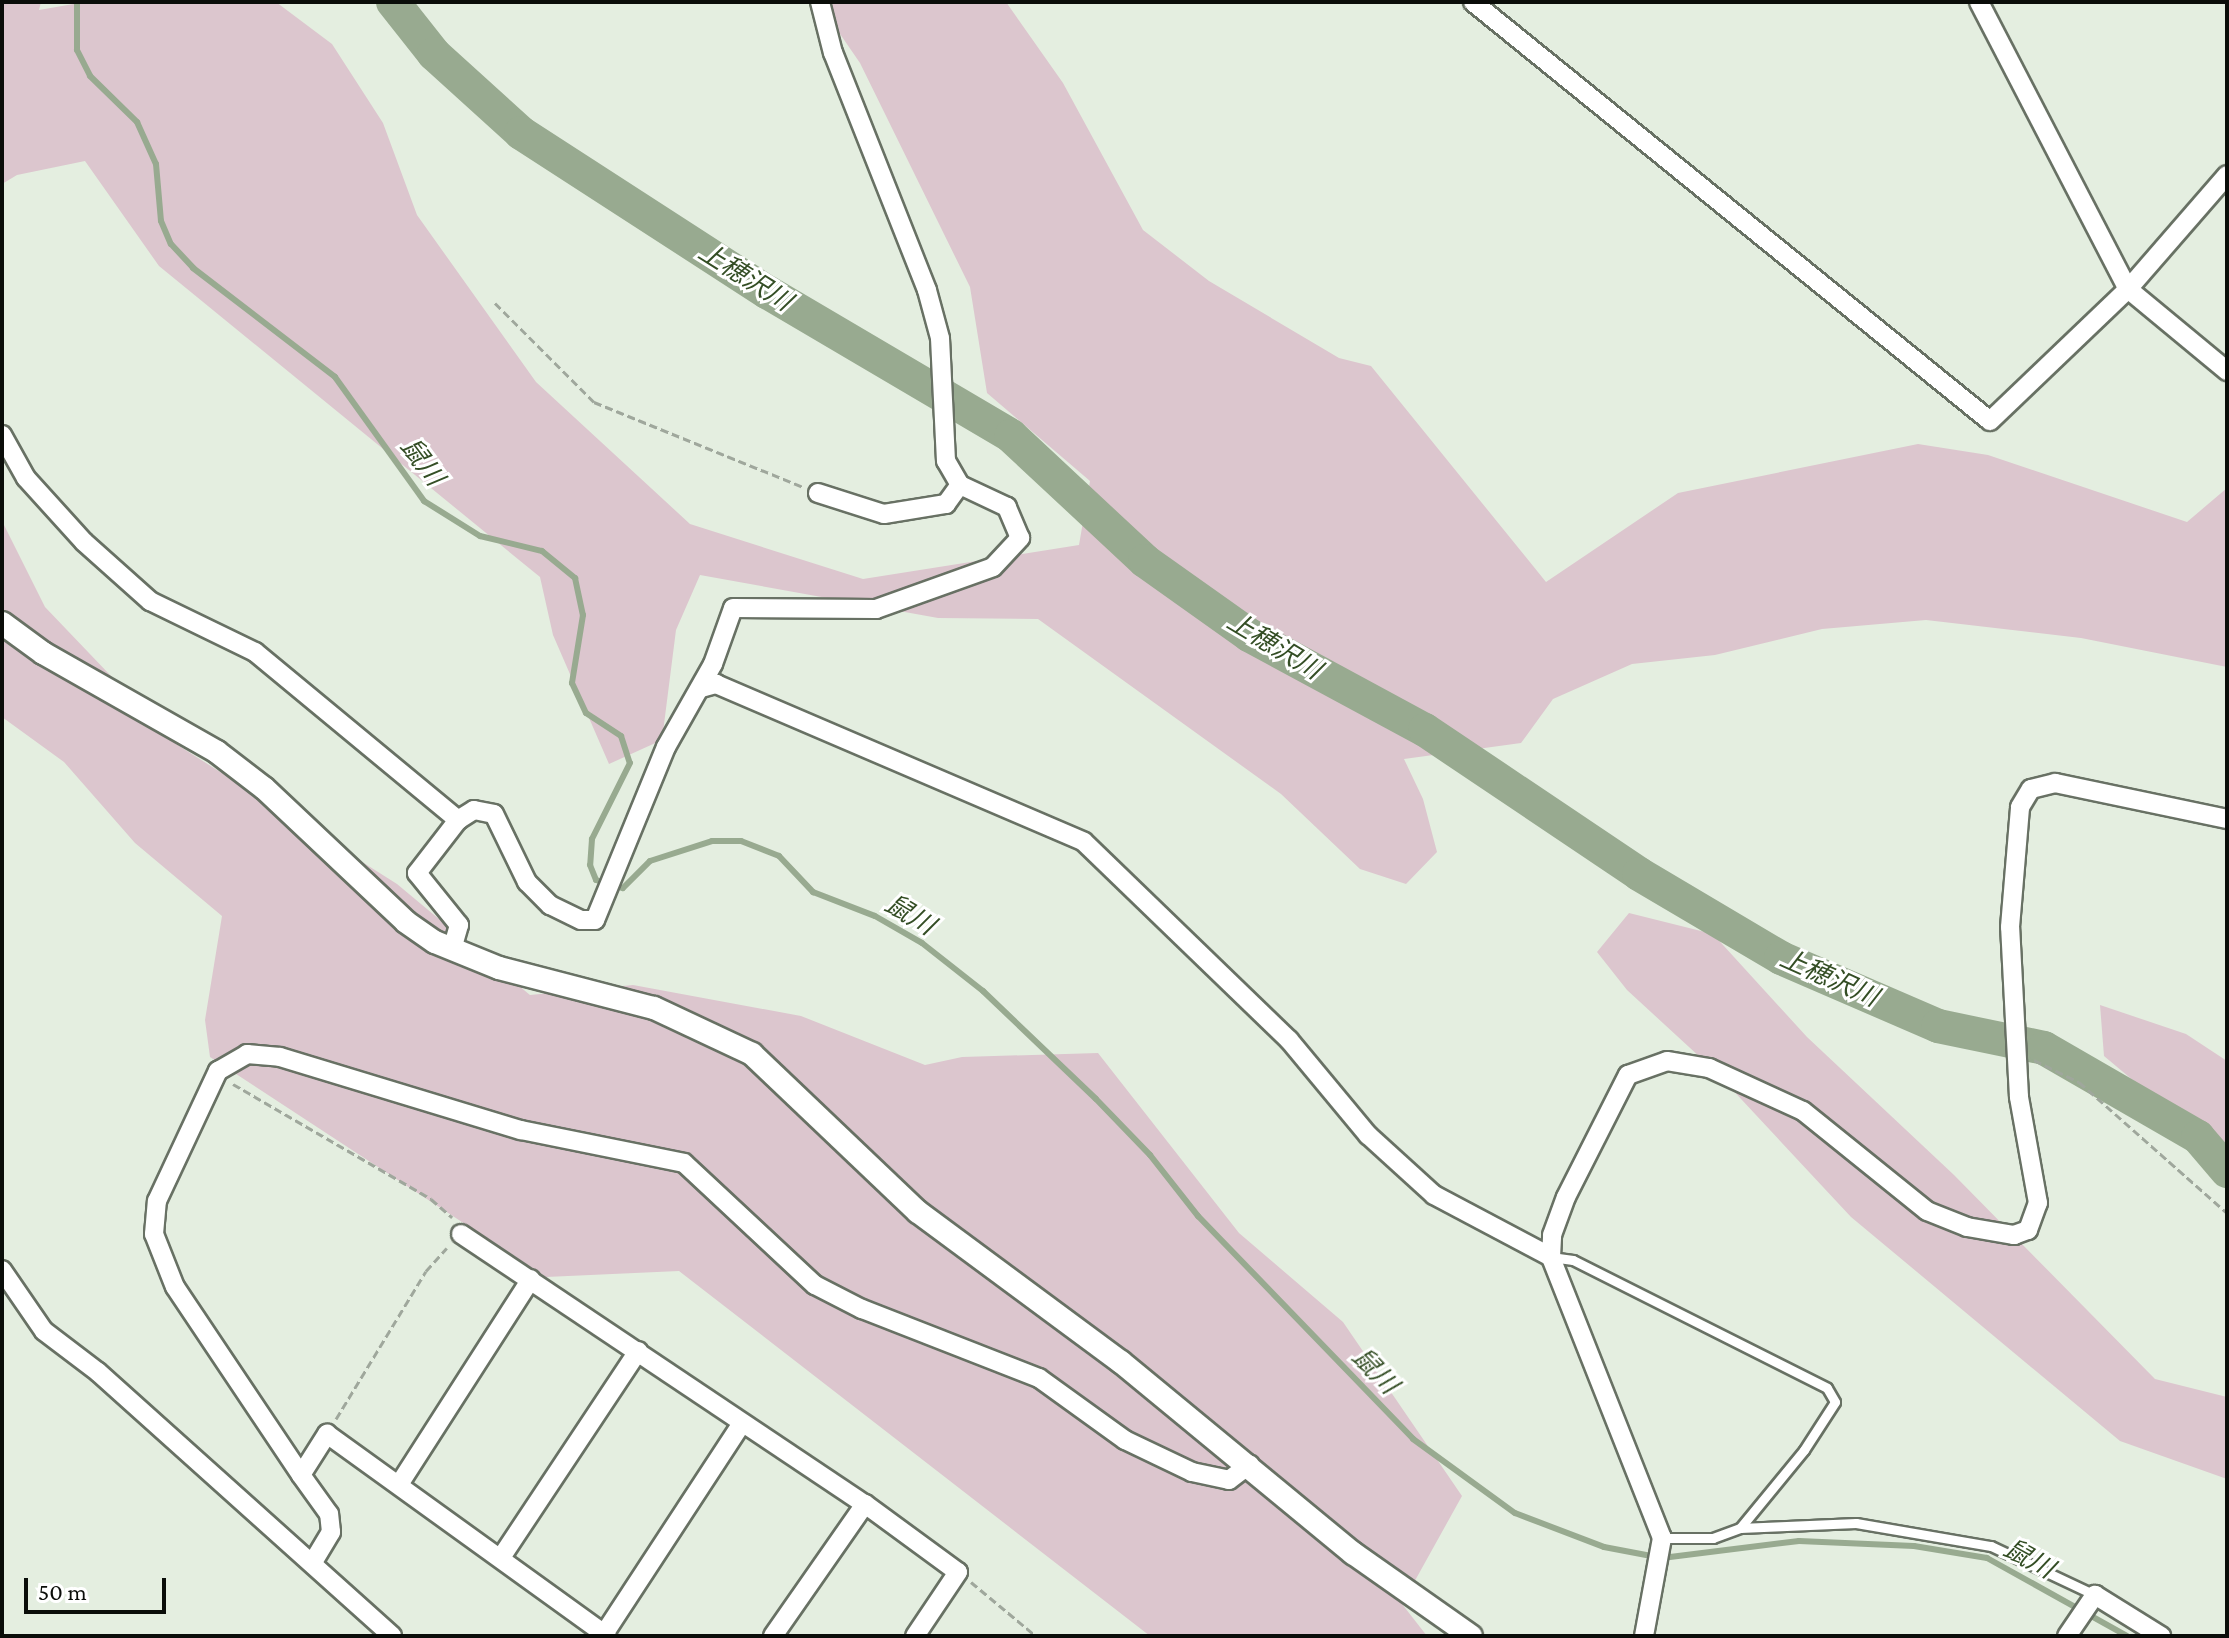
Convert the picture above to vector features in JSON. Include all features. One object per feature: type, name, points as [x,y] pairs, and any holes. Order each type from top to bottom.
[{"type":"street","points":[[452,949],[459,925],[417,873],[458,820],[474,810],[494,814],[527,882],[550,905],[581,920],[595,920],[666,747],[701,688],[733,608],[876,609],[993,567],[1013,551],[1020,538],[1018,525],[1007,507],[960,485],[946,461],[940,338],[927,290],[833,53],[820,2]]},
{"type":"street","points":[[1473,2],[1990,421],[2128,289],[2227,175]]},
{"type":"street","points":[[1979,2],[2128,289],[2227,371]]},
{"type":"street","points":[[2,435],[26,478],[84,542],[150,601],[255,652],[458,820]]},
{"type":"street","points":[[818,493],[884,514],[946,504],[960,485]]},
{"type":"street","points":[[2,623],[43,653],[217,752],[264,788],[406,922],[452,949],[499,968],[654,1008],[752,1054],[918,1212],[1250,1464],[1353,1553],[1471,1636]]},
{"type":"street","points":[[701,688],[716,684],[1084,842],[1289,1040],[1368,1135],[1434,1195],[1551,1257]]},
{"type":"street","points":[[1644,1636],[1661,1542],[1551,1257],[1552,1235],[1566,1197],[1628,1075],[1667,1061],[1709,1068],[1803,1111],[1927,1211],[1967,1227],[2014,1235],[2028,1230],[2038,1203],[2019,1097],[2010,927],[2014,839],[2020,807],[2031,789],[2055,783],[2101,790],[2227,819]]},
{"type":"street","points":[[313,1562],[331,1532],[329,1514],[175,1287],[154,1234],[157,1201],[218,1071],[247,1054],[280,1057],[521,1130],[684,1163],[815,1285],[862,1309],[1039,1378],[1125,1440],[1192,1472],[1229,1480],[1250,1464]]},
{"type":"street","points":[[461,1234],[865,1504],[958,1572],[915,1636]]},
{"type":"street","points":[[2,1270],[44,1331],[313,1562],[392,1636]]},
{"type":"street","points":[[400,1483],[531,1279]]},
{"type":"street","points":[[502,1556],[638,1351]]},
{"type":"street","points":[[301,1475],[327,1434],[502,1556],[606,1635],[742,1423]]},
{"type":"street","points":[[773,1636],[865,1504]]},
{"type":"street","points":[[2071,1630],[2093,1597],[2161,1636]]},
{"type":"lane","points":[[1551,1257],[1573,1260],[1827,1388],[1835,1402],[1804,1450],[1740,1528]]},
{"type":"lane","points":[[1661,1542],[1713,1538],[1740,1528],[1856,1523],[1976,1543],[2093,1597]]},
{"type":"path","points":[[495,303],[594,402],[818,493]]},
{"type":"path","points":[[2018,1058],[2037,1060],[2079,1082],[2227,1213]]},
{"type":"path","points":[[218,1071],[364,1164],[431,1199],[458,1222],[461,1234],[426,1271],[327,1434]]},
{"type":"path","points":[[958,1572],[1036,1636]]},
{"type":"shaded area","points":[[2,2],[41,2],[39,10],[85,2],[276,2],[332,44],[383,123],[417,215],[536,382],[690,524],[863,579],[1079,545],[1090,481],[987,393],[970,287],[860,63],[818,2],[1006,2],[1063,83],[1143,230],[1209,281],[1339,358],[1371,366],[1546,582],[1678,493],[1918,444],[1988,455],[2187,522],[2227,488],[2227,667],[2081,638],[1926,620],[1822,629],[1715,655],[1632,664],[1553,699],[1521,743],[1404,759],[1423,799],[1437,852],[1406,884],[1360,869],[1281,794],[1038,619],[938,618],[700,575],[676,630],[662,740],[609,764],[553,635],[540,577],[159,266],[85,161],[17,175],[2,184]]},
{"type":"shaded area","points":[[2,521],[45,607],[176,744],[397,884],[530,995],[633,985],[801,1016],[925,1065],[962,1057],[1098,1053],[1239,1233],[1343,1322],[1462,1496],[1402,1604],[1427,1636],[1150,1636],[679,1271],[546,1277],[210,1057],[205,1020],[222,916],[135,843],[64,762],[2,717]]},
{"type":"shaded area","points":[[1629,913],[1713,934],[1807,1037],[1954,1175],[2155,1379],[2227,1397],[2227,1479],[2120,1441],[1851,1217],[1714,1070],[1627,990],[1597,952]]},
{"type":"shaded area","points":[[2100,1005],[2186,1034],[2227,1061],[2227,1159],[2104,1056]]},
{"type":"waterway","name":"鼠川","points":[[77,2],[77,50],[90,76],[137,122],[156,164],[161,221],[171,244],[193,268],[335,377],[424,501],[480,536],[542,551],[575,578],[583,615],[572,683],[586,713],[621,736],[630,763],[592,839],[590,865],[596,880],[623,888],[650,861],[712,841],[741,841],[779,856],[813,892],[875,916],[922,943],[983,991],[1096,1099],[1150,1155],[1198,1216],[1413,1439],[1515,1513],[1604,1547],[1662,1558],[1799,1541],[1914,1546],[1987,1558],[2127,1636]]},
{"type":"waterway","name":"上穂沢川","points":[[393,2],[434,54],[521,133],[767,292],[1011,436],[1145,561],[1249,635],[1425,730],[1639,874],[1781,958],[1938,1026],[2044,1048],[2198,1137],[2227,1171]]}]
